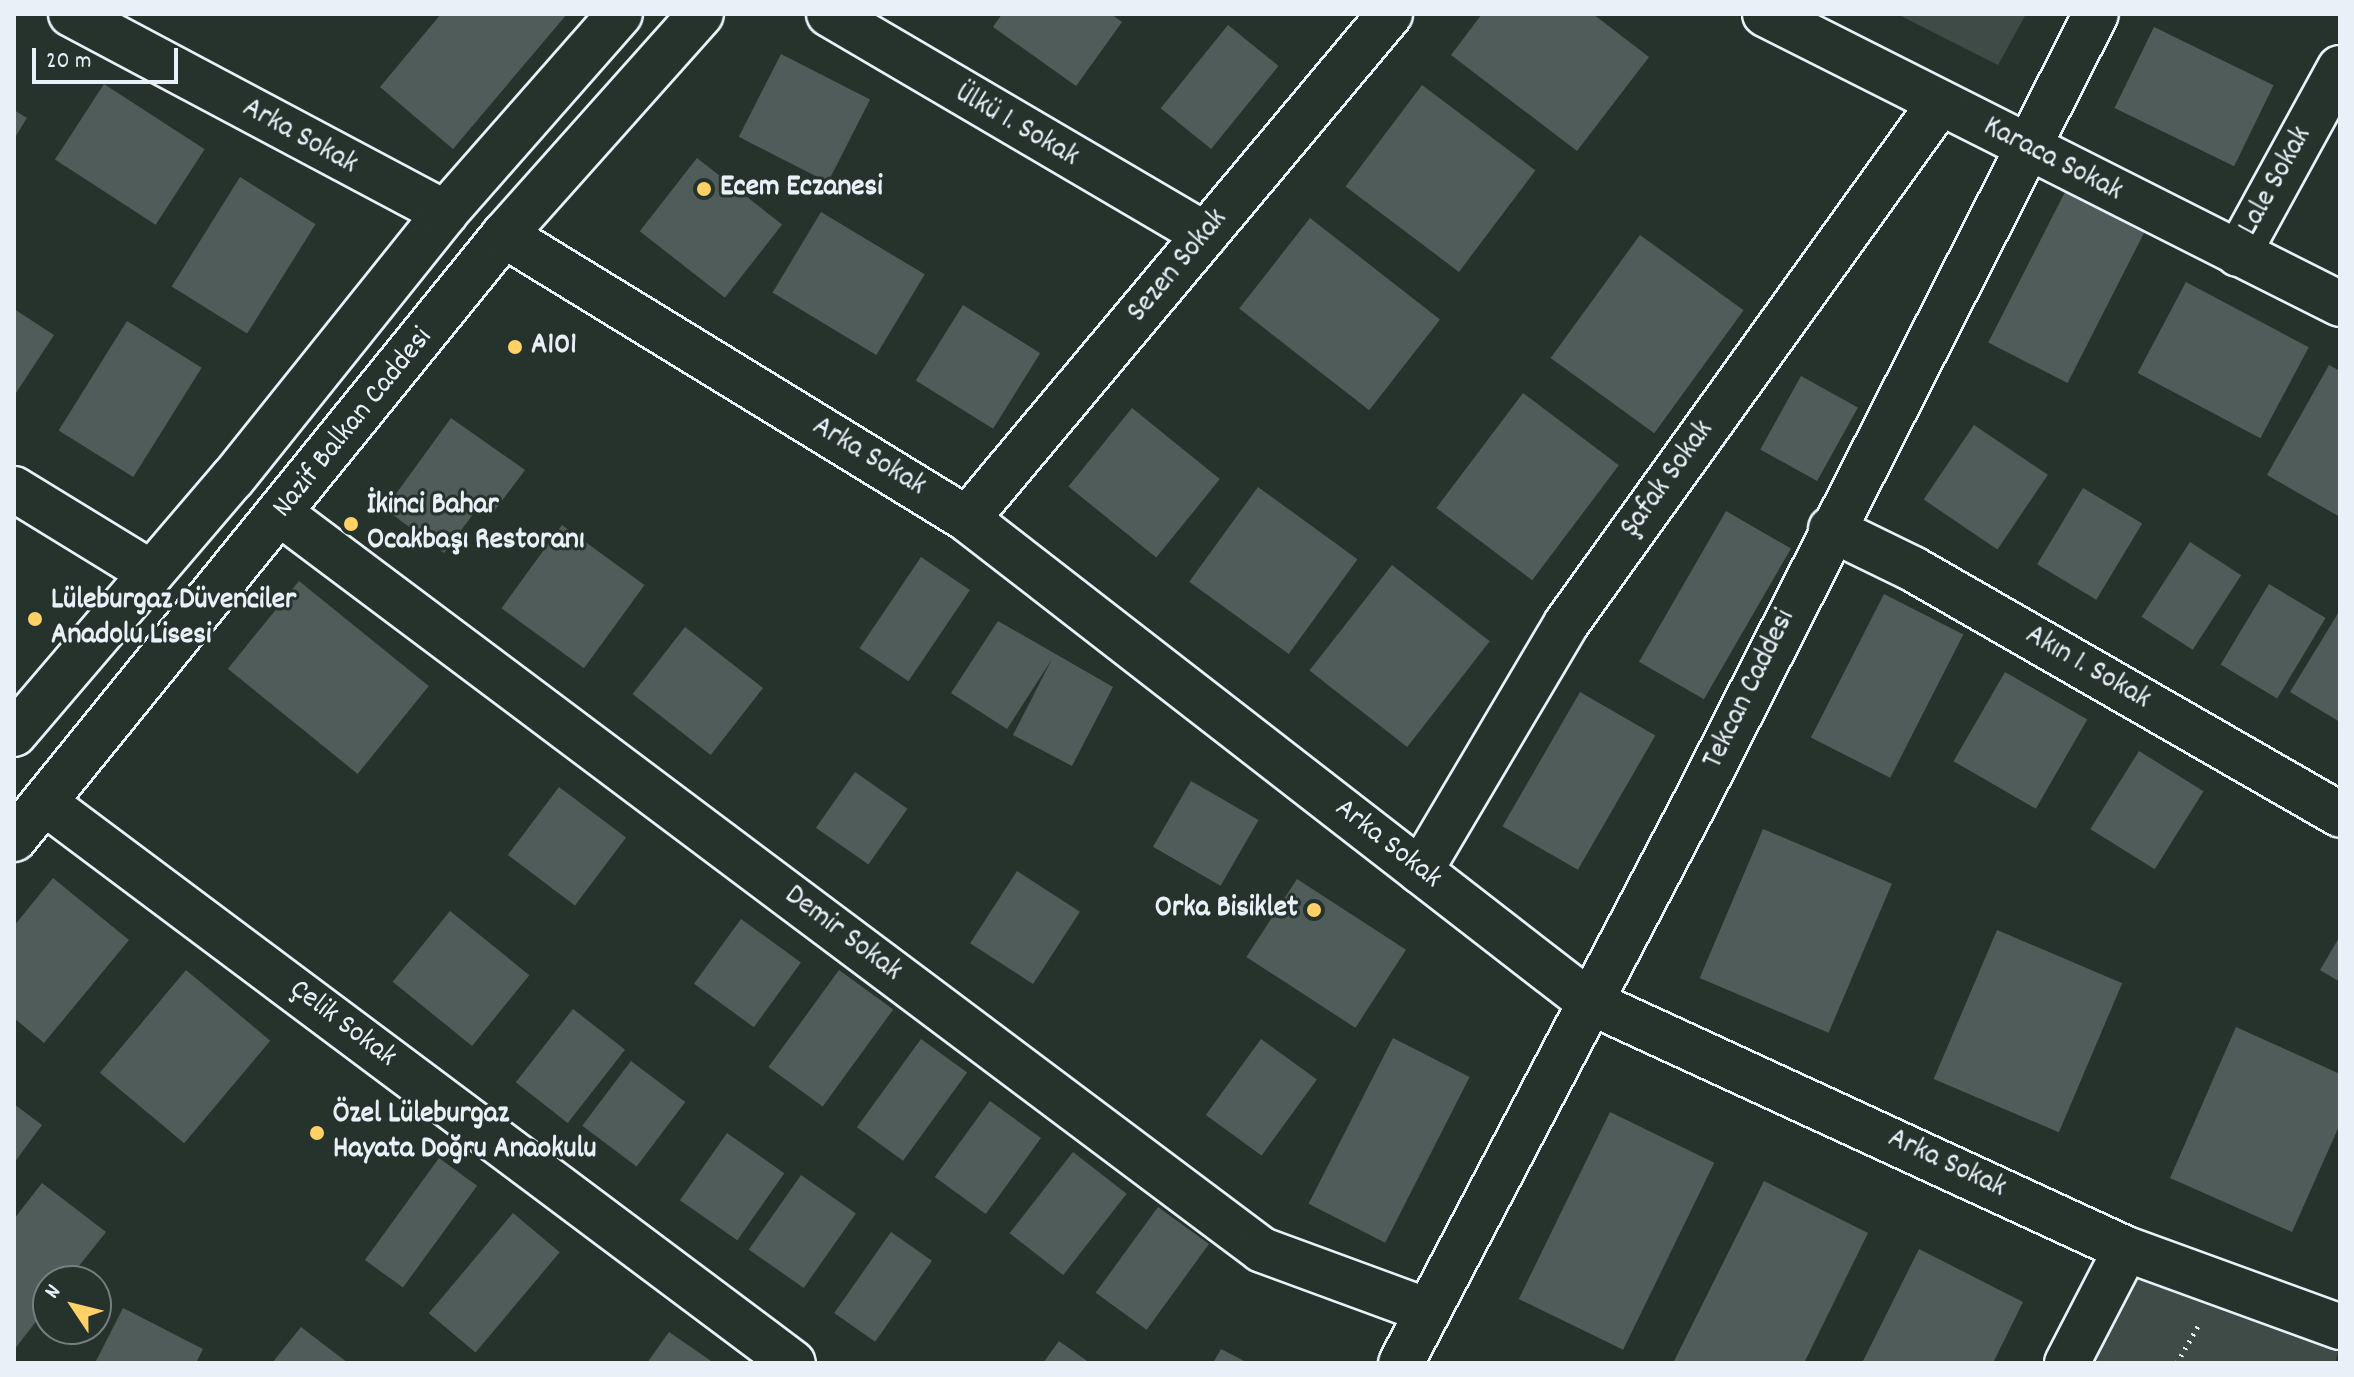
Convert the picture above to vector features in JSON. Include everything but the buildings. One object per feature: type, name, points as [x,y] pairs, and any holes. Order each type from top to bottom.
[{"type":"street","name":"Arka Sokak","points":[[71,14],[445,213],[504,235],[967,519],[1588,1001],[2126,1249],[2340,1327]]},
{"type":"street","name":"Nazif Balkan Caddesi","points":[[14,734],[151,573],[445,213],[620,14]]},
{"type":"street","name":"Nazif Balkan Caddesi","points":[[14,839],[281,514],[504,235],[701,14]]},
{"type":"street","name":"Ülkü 1. Sokak","points":[[829,14],[1205,235]]},
{"type":"street","name":"Sezen Sokak","points":[[967,519],[1390,14]]},
{"type":"street","name":"Karaca Sokak","points":[[1765,14],[2026,149],[2340,304]]},
{"type":"street","name":"Tekcan Caddesi","points":[[1401,1363],[2096,14]]},
{"type":"street","name":"Lale Sokak","points":[[2238,254],[2340,68]]},
{"type":"street","name":"Şafak Sokak","points":[[1420,871],[1566,624],[1940,103]]},
{"type":"street","points":[[14,489],[151,573]]},
{"type":"street","name":"Demir Sokak","points":[[281,514],[1262,1250],[1428,1311]]},
{"type":"street","name":"Akın 1. Sokak","points":[[1831,529],[1913,569],[2340,815]]},
{"type":"street","name":"Çelik Sokak","points":[[45,803],[793,1363]]},
{"type":"street","points":[[2067,1363],[2126,1249]]},
{"type":"shaded area","points":[[1897,14],[2026,14],[1998,65]]},
{"type":"shaded area","points":[[2130,1268],[2340,1344],[2335,1363],[2081,1363]]},
{"type":"place","name":"Ecem Eczanesi","points":[[704,189]]},
{"type":"place","name":"A101","points":[[515,347]]},
{"type":"place","name":"İkinci Bahar Ocakbaşı Restoranı","points":[[351,524]]},
{"type":"place","name":"Lüleburgaz Düvenciler Anadolu Lisesi","points":[[35,619]]},
{"type":"place","name":"Orka Bisiklet","points":[[1314,910]]},
{"type":"place","name":"Özel Lüleburgaz Hayata Doğru Anaokulu","points":[[317,1133]]}]
